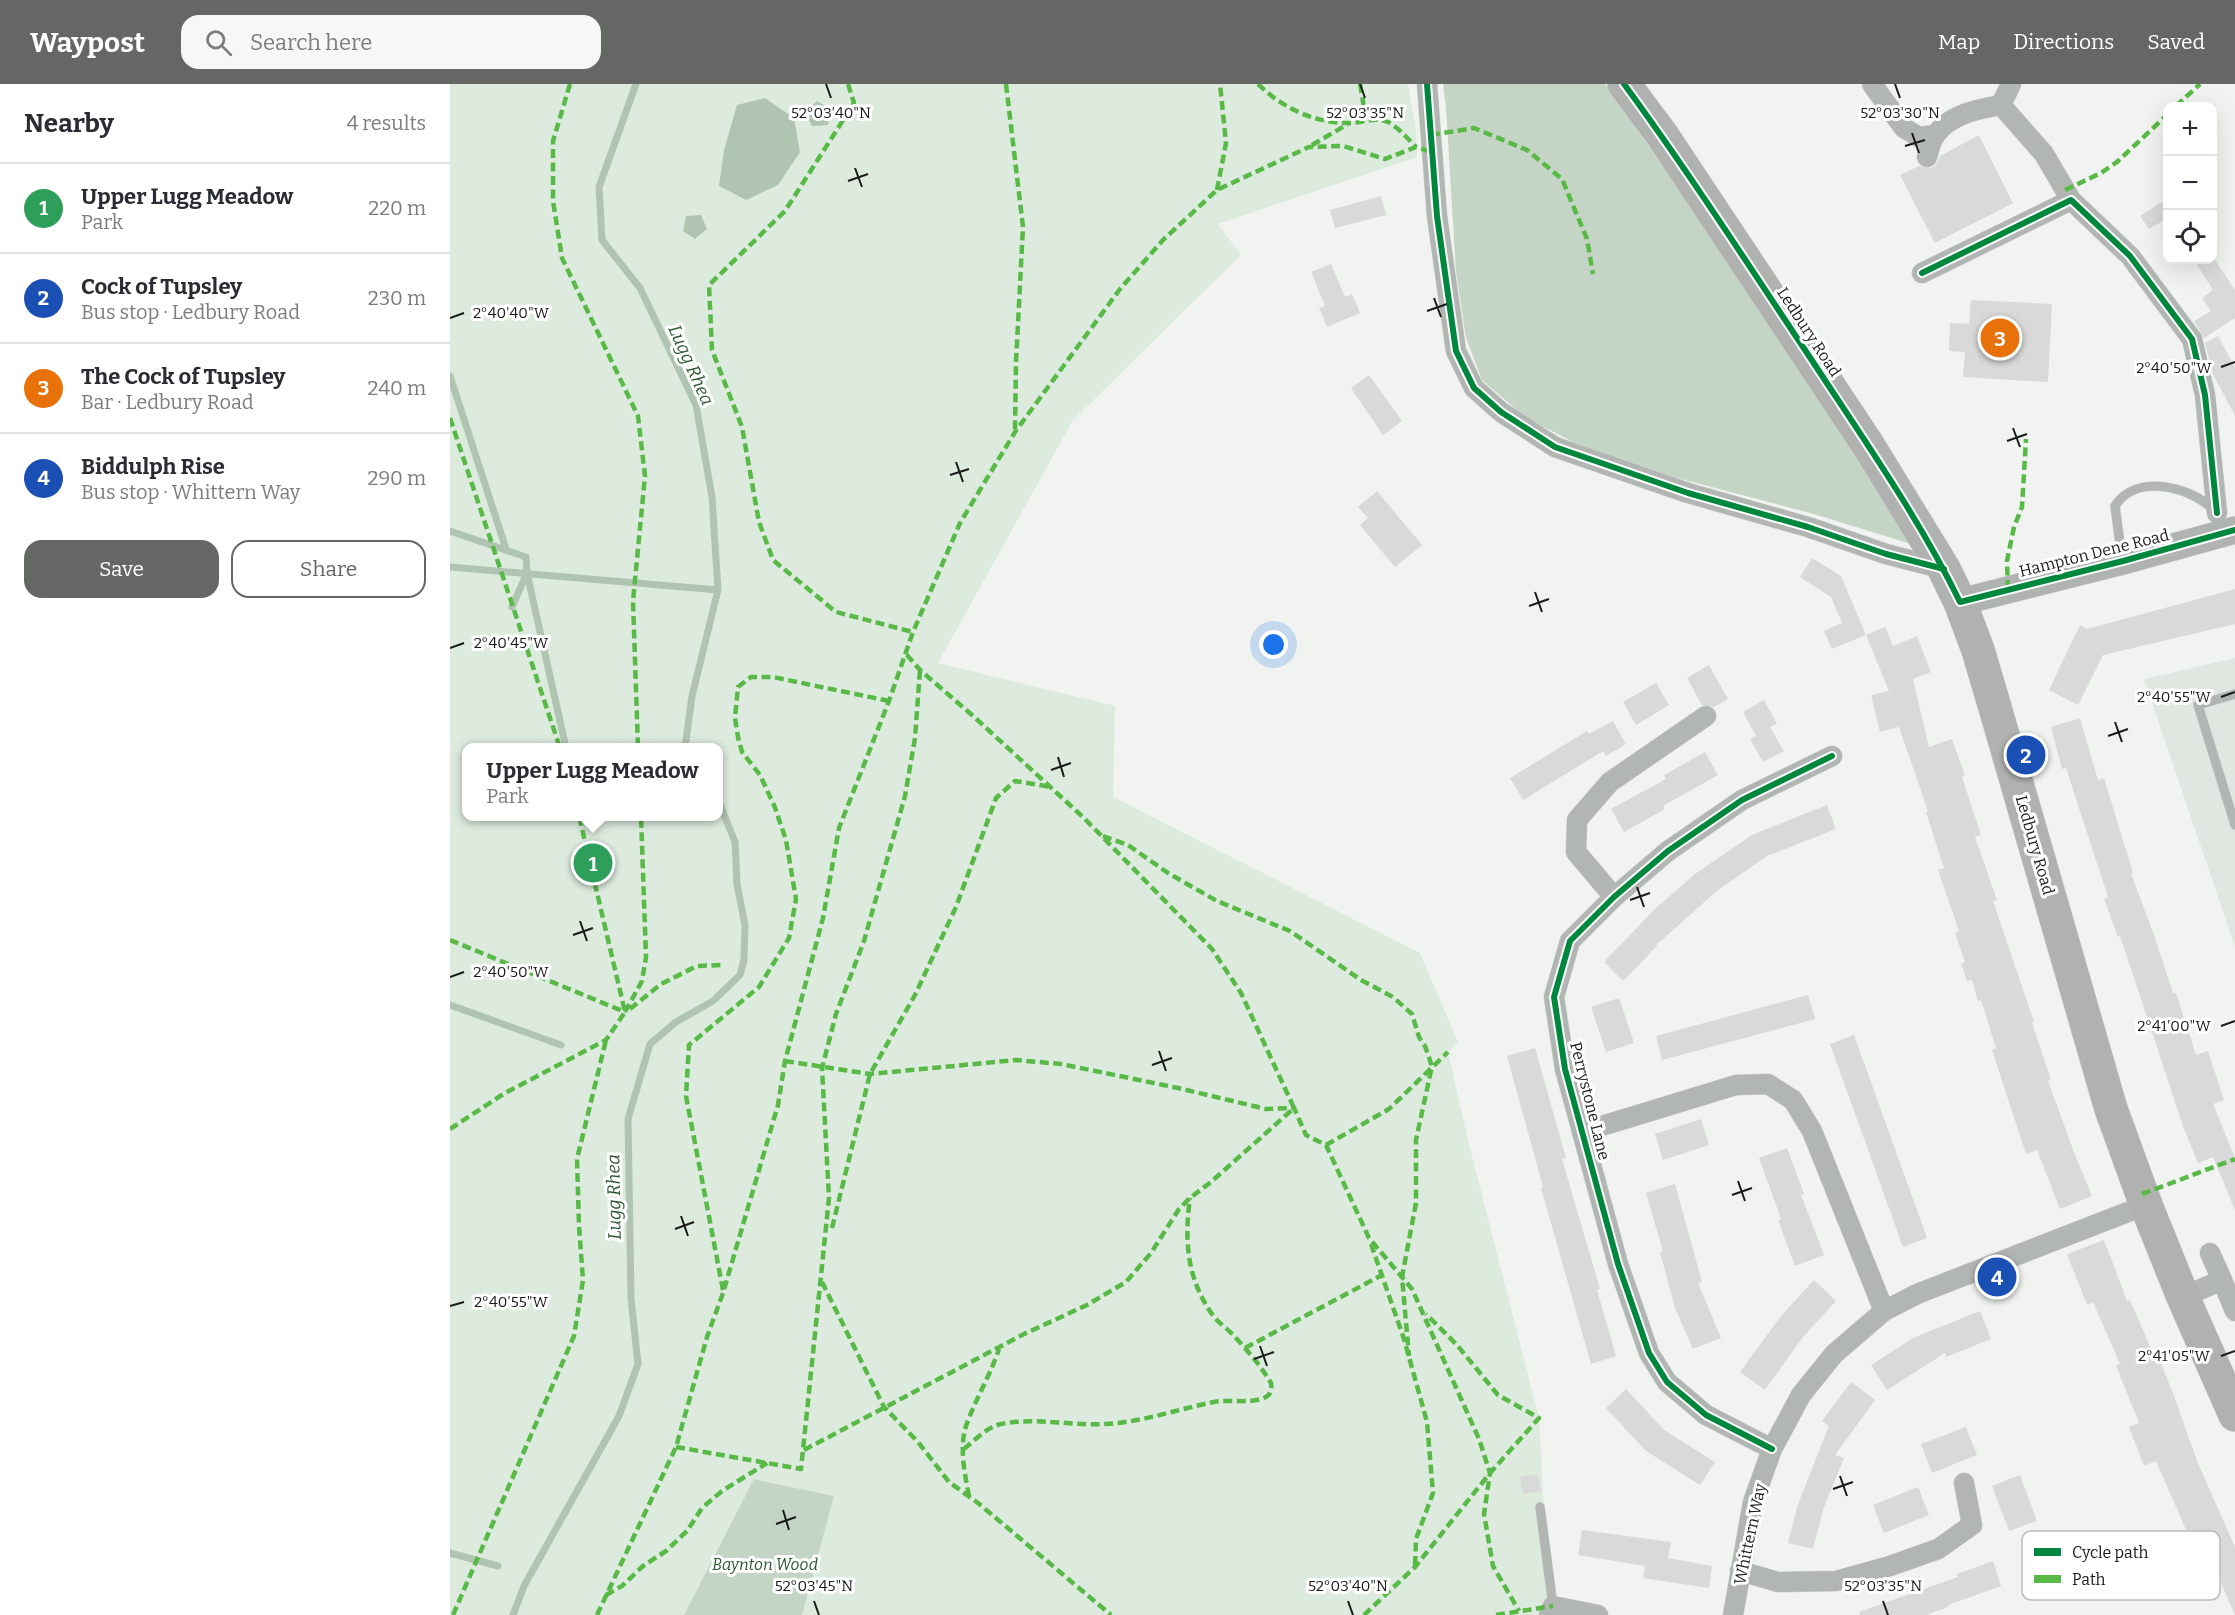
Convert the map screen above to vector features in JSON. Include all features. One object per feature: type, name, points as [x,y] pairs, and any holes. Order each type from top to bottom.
[{"type":"highway","name":"Ledbury Road","points":[[1624,84],[1662,135],[1862,435],[1944,569],[1960,602],[1990,691],[2109,1103],[2183,1297],[2235,1414]]},
{"type":"street","points":[[1427,84],[1437,216],[1456,351],[1474,388],[1501,412],[1555,447],[1688,493],[1808,527],[1886,554],[1944,569]]},
{"type":"street","points":[[1872,84],[1904,128],[1919,137],[1935,135]]},
{"type":"street","points":[[2001,105],[2011,84]]},
{"type":"street","points":[[1927,157],[1935,135],[1951,119],[1979,109],[2001,105]]},
{"type":"street","points":[[2001,105],[2044,154],[2071,200],[2130,256],[2192,339],[2205,395],[2224,524]]},
{"type":"street","points":[[1922,273],[2071,200]]},
{"type":"street","name":"Hampton Dene Road","points":[[1960,602],[2122,561],[2224,524]]},
{"type":"street","points":[[1614,897],[1576,852],[1577,820],[1610,782],[1706,716]]},
{"type":"street","name":"Perrystone Lane","points":[[1772,1449],[1706,1415],[1666,1382],[1649,1353],[1618,1264],[1565,1069],[1554,997],[1570,941],[1614,897],[1668,851],[1742,800],[1832,756]]},
{"type":"street","points":[[1582,1132],[1736,1085],[1768,1084],[1794,1100],[1812,1131],[1884,1311]]},
{"type":"street","name":"Whittern Way","points":[[1733,1615],[1754,1502],[1772,1449],[1801,1395],[1834,1354],[1884,1311],[1917,1294],[2146,1205]]},
{"type":"street","points":[[2210,1253],[2235,1311]]},
{"type":"street","points":[[2183,1297],[2222,1281]]},
{"type":"street","points":[[1740,1571],[1778,1582],[1836,1581],[1890,1566],[1938,1549],[1972,1525],[1964,1483]]},
{"type":"street","points":[[1551,1611],[1598,1615]]},
{"type":"lane","points":[[2122,561],[2115,506],[2121,496],[2133,489],[2154,486],[2171,488],[2207,503],[2224,524]]},
{"type":"lane","points":[[2235,694],[2198,705],[2235,825]]},
{"type":"lane","points":[[1540,1507],[1551,1611]]},
{"type":"shaded area","points":[[450,84],[1408,84],[1416,130],[1417,157],[1218,224],[1241,255],[1073,420],[938,663],[1115,706],[1113,797],[1420,953],[1458,1042],[1448,1052],[1468,1140],[1539,1418],[1550,1615],[802,1615],[834,1496],[755,1479],[684,1615],[450,1615]]},
{"type":"shaded area","points":[[765,98],[794,118],[800,152],[778,185],[746,200],[719,186],[724,150],[737,105]]},
{"type":"shaded area","points":[[817,101],[831,109],[828,125],[812,126],[805,112]]},
{"type":"shaded area","points":[[701,215],[707,229],[695,239],[683,231],[686,216]]},
{"type":"shaded area","points":[[2235,658],[2235,947],[2144,679]]},
{"type":"green space","points":[[1443,84],[1605,84],[1691,206],[1914,545],[1814,514],[1635,467],[1573,442],[1525,417],[1482,380],[1466,338],[1456,272]]},
{"type":"green space","name":"Baynton Wood","points":[[754,1479],[834,1496],[802,1615],[684,1615]]},
{"type":"building","points":[[1979,135],[2013,203],[1935,243],[1900,175],[1919,166],[1931,168],[1936,165],[1940,156]]},
{"type":"building","points":[[1381,196],[1386,215],[1335,228],[1330,210]]},
{"type":"building","points":[[2163,201],[2163,221],[2149,229],[2140,216]]},
{"type":"building","points":[[2217,263],[2235,290],[2235,318],[2204,338],[2194,321],[2211,311],[2202,298],[2213,290],[2197,264]]},
{"type":"building","points":[[1331,264],[1345,297],[1352,294],[1360,313],[1327,327],[1319,308],[1325,306],[1311,272]]},
{"type":"building","points":[[1971,300],[2052,304],[2048,382],[1963,377],[1965,352],[1949,351],[1950,323],[1969,324]]},
{"type":"building","points":[[2218,336],[2235,368],[2235,416],[2212,372],[2205,343]]},
{"type":"building","points":[[1369,375],[1402,421],[1383,435],[1351,388]]},
{"type":"building","points":[[1377,491],[1422,545],[1395,567],[1360,525],[1368,518],[1358,507]]},
{"type":"building","points":[[1812,558],[1841,576],[1866,635],[1832,649],[1824,631],[1842,623],[1831,597],[1800,577]]},
{"type":"building","points":[[2235,589],[2235,624],[2103,655],[2078,705],[2049,690],[2080,625],[2087,629]]},
{"type":"building","points":[[1885,627],[1893,646],[1917,636],[1931,672],[1913,679],[1929,747],[1952,739],[1981,835],[1975,837],[1997,900],[1993,901],[2034,1022],[2032,1023],[2051,1080],[2048,1081],[2092,1196],[2060,1209],[2037,1150],[2026,1154],[1992,1050],[1996,1048],[1981,1000],[1978,1001],[1972,980],[1967,981],[1961,964],[1965,962],[1955,933],[1959,931],[1938,870],[1944,868],[1926,812],[1928,811],[1899,727],[1880,732],[1871,695],[1889,691],[1866,635]]},
{"type":"building","points":[[1709,665],[1728,699],[1714,707],[1702,705],[1687,678]]},
{"type":"building","points":[[1656,683],[1669,705],[1636,725],[1623,702]]},
{"type":"building","points":[[1764,700],[1777,724],[1770,727],[1784,751],[1763,762],[1750,739],[1756,736],[1743,712]]},
{"type":"building","points":[[2080,718],[2098,780],[2104,778],[2133,873],[2131,874],[2173,993],[2176,993],[2196,1055],[2208,1051],[2224,1100],[2213,1104],[2235,1158],[2235,1210],[2213,1157],[2198,1163],[2183,1126],[2120,936],[2118,937],[2104,899],[2108,897],[2066,768],[2062,769],[2051,727]]},
{"type":"building","points":[[1613,721],[1626,744],[1606,756],[1603,751],[1523,800],[1510,778],[1587,731],[1589,734]]},
{"type":"building","points":[[1705,752],[1718,775],[1663,806],[1665,809],[1624,832],[1611,809],[1666,779],[1664,775]]},
{"type":"building","points":[[1827,805],[1836,829],[1767,856],[1718,890],[1656,945],[1623,981],[1604,962],[1654,910],[1695,874],[1752,835]]},
{"type":"building","points":[[1808,995],[1815,1019],[1662,1060],[1656,1036]]},
{"type":"building","points":[[1619,998],[1634,1043],[1606,1052],[1591,1007]]},
{"type":"building","points":[[1854,1035],[1927,1238],[1903,1247],[1830,1044]]},
{"type":"building","points":[[1535,1048],[1566,1158],[1562,1159],[1600,1289],[1597,1290],[1616,1356],[1591,1364],[1541,1188],[1543,1187],[1507,1056]]},
{"type":"building","points":[[1701,1119],[1709,1145],[1663,1160],[1655,1134]]},
{"type":"building","points":[[1787,1148],[1804,1194],[1801,1195],[1824,1255],[1795,1266],[1759,1158]]},
{"type":"building","points":[[1675,1184],[1702,1282],[1698,1283],[1721,1338],[1693,1349],[1675,1308],[1660,1252],[1663,1251],[1646,1193]]},
{"type":"building","points":[[2104,1240],[2127,1301],[2130,1300],[2152,1351],[2155,1349],[2197,1461],[2235,1547],[2235,1615],[2220,1581],[2220,1531],[2187,1531],[2156,1461],[2144,1466],[2129,1427],[2139,1423],[2116,1366],[2120,1364],[2093,1302],[2087,1305],[2067,1254]]},
{"type":"building","points":[[1814,1280],[1836,1301],[1803,1337],[1765,1390],[1740,1372],[1781,1316]]},
{"type":"building","points":[[1980,1311],[1991,1339],[1946,1357],[1945,1353],[1887,1390],[1871,1365],[1913,1338]]},
{"type":"building","points":[[1851,1382],[1875,1400],[1835,1455],[1844,1458],[1824,1507],[1813,1549],[1788,1543],[1798,1504],[1829,1426],[1822,1421]]},
{"type":"building","points":[[1626,1389],[1664,1430],[1715,1462],[1700,1485],[1646,1451],[1606,1408]]},
{"type":"building","points":[[1966,1427],[1977,1455],[1932,1473],[1921,1444]]},
{"type":"building","points":[[1538,1474],[1541,1491],[1523,1494],[1520,1477]]},
{"type":"building","points":[[2020,1475],[2037,1521],[2009,1531],[1992,1486]]},
{"type":"building","points":[[1918,1487],[1929,1515],[1884,1533],[1873,1505]]},
{"type":"building","points":[[1582,1530],[1671,1542],[1668,1558],[1712,1566],[1709,1588],[1643,1578],[1645,1566],[1578,1555]]},
{"type":"building","points":[[1993,1561],[2001,1586],[1926,1615],[1860,1615],[1859,1612],[1958,1577],[1957,1574]]},
{"type":"waterway","name":"Lugg Rhea","points":[[636,84],[599,187],[602,240],[640,288],[696,405],[712,497],[718,590],[692,696],[686,743]]},
{"type":"waterway","points":[[450,376],[506,549]]},
{"type":"waterway","points":[[450,531],[526,557],[527,573],[512,607]]},
{"type":"waterway","points":[[450,567],[718,590]]},
{"type":"waterway","points":[[527,573],[565,743]]},
{"type":"waterway","name":"Lugg Rhea","points":[[513,1615],[524,1586],[619,1416],[638,1364],[631,1298],[628,1119],[650,1044],[676,1022],[713,1001],[740,975],[744,960],[745,925],[737,884],[735,842],[723,812]]},
{"type":"waterway","points":[[450,1005],[561,1045]]},
{"type":"waterway","points":[[450,1553],[498,1566]]},
{"type":"marked path","points":[[570,84],[553,141],[553,201],[562,258],[638,416],[645,476],[633,601],[638,743]]},
{"type":"marked path","points":[[848,84],[854,103],[785,211],[709,285],[712,350],[742,427],[759,522],[773,560],[836,612],[913,632]]},
{"type":"marked path","points":[[1006,84],[1023,227],[1015,432]]},
{"type":"marked path","points":[[1217,190],[1226,143],[1220,84]]},
{"type":"marked path","points":[[1258,84],[1288,107],[1310,117],[1346,123],[1372,120],[1388,122],[1416,147]]},
{"type":"marked path","points":[[1360,84],[1366,119]]},
{"type":"marked path","points":[[2180,102],[2200,84]]},
{"type":"marked path","points":[[2065,190],[2101,173],[2117,162],[2163,119]]},
{"type":"marked path","points":[[1312,145],[1348,124]]},
{"type":"marked path","points":[[1431,135],[1474,128],[1527,150],[1562,179],[1587,239],[1593,274]]},
{"type":"marked path","points":[[597,1615],[676,1447],[778,1105],[785,1061],[823,918],[839,828],[889,701],[913,632],[960,523],[1015,432],[1120,289],[1163,240],[1217,190],[1309,147],[1343,146],[1385,159],[1416,147],[1432,152]]},
{"type":"marked path","points":[[450,418],[558,743]]},
{"type":"marked path","points":[[2008,589],[2007,561],[2014,527],[2022,507],[2026,439]]},
{"type":"marked path","points":[[804,1450],[1024,1334],[1087,1305],[1126,1282],[1151,1253],[1179,1209],[1294,1108],[1241,993],[1212,949],[1084,818],[920,670],[906,654]]},
{"type":"marked path","points":[[676,1447],[801,1469],[829,1198],[822,1068],[836,1014],[864,941],[905,796],[915,738],[920,670]]},
{"type":"marked path","points":[[723,1290],[686,1096],[689,1045],[759,987],[789,938],[796,899],[786,840],[774,805],[760,775],[742,752],[735,718],[738,687],[751,677],[773,677],[889,701]]},
{"type":"marked path","points":[[832,1228],[870,1074],[915,995],[956,907],[996,798],[1015,781],[1052,787]]},
{"type":"marked path","points":[[450,1129],[505,1093],[606,1040],[625,1012],[580,821]]},
{"type":"marked path","points":[[625,1012],[642,981],[646,957],[641,821]]},
{"type":"marked path","points":[[1103,836],[1128,845],[1168,873],[1217,901],[1290,931],[1361,980],[1393,997],[1412,1014],[1432,1066],[1416,1140],[1416,1203],[1402,1277],[1409,1356]]},
{"type":"marked path","points":[[450,940],[625,1012]]},
{"type":"marked path","points":[[630,1009],[661,984],[697,966],[721,965]]},
{"type":"marked path","points":[[453,1615],[574,1336],[583,1280],[577,1159],[606,1040]]},
{"type":"marked path","points":[[1326,1145],[1389,1109],[1448,1052]]},
{"type":"marked path","points":[[785,1061],[870,1074],[1016,1060],[1061,1064],[1266,1109],[1294,1108],[1306,1135],[1326,1145],[1369,1238],[1412,1289],[1479,1439],[1490,1473],[1484,1514],[1493,1566],[1519,1611]]},
{"type":"marked path","points":[[2142,1194],[2235,1159]]},
{"type":"marked path","points":[[964,1449],[986,1431],[1001,1424],[1028,1421],[1120,1423],[1214,1402],[1252,1401],[1268,1395],[1271,1383],[1232,1333],[1214,1317],[1198,1289],[1188,1245],[1190,1198]]},
{"type":"marked path","points":[[1371,1244],[1404,1339],[1427,1422],[1433,1493],[1416,1539],[1415,1567]]},
{"type":"marked path","points":[[1245,1348],[1382,1275]]},
{"type":"marked path","points":[[822,1282],[884,1407],[918,1442],[949,1482],[978,1503],[1111,1615]]},
{"type":"marked path","points":[[1364,1615],[1415,1567],[1490,1473],[1539,1418],[1498,1395],[1457,1345],[1426,1314]]},
{"type":"marked path","points":[[969,1496],[963,1461],[964,1434],[999,1349]]},
{"type":"marked path","points":[[606,1595],[622,1586],[643,1566],[666,1551],[687,1531],[702,1508],[722,1491],[767,1463]]},
{"type":"marked path","points":[[1496,1615],[1553,1606]]},
{"type":"cycle path","points":[[1427,84],[1437,216],[1456,351],[1474,388],[1501,412],[1555,447],[1688,493],[1808,527],[1886,554],[1944,569]]},
{"type":"cycle path","points":[[1624,84],[1696,187],[1871,450],[1927,540],[1960,602],[2235,530]]},
{"type":"cycle path","points":[[1922,273],[2071,200],[2130,256],[2192,339],[2205,395],[2217,513]]},
{"type":"cycle path","points":[[1772,1449],[1706,1415],[1667,1382],[1649,1353],[1618,1264],[1565,1069],[1554,997],[1570,941],[1614,897],[1668,851],[1742,800],[1832,756]]},
{"type":"place","name":"The Cock of Tupsley","points":[[2000,338]]},
{"type":"place","name":"Cock of Tupsley","points":[[2026,755]]},
{"type":"place","name":"Upper Lugg Meadow","points":[[593,863]]},
{"type":"place","name":"Biddulph Rise","points":[[1997,1277]]}]
